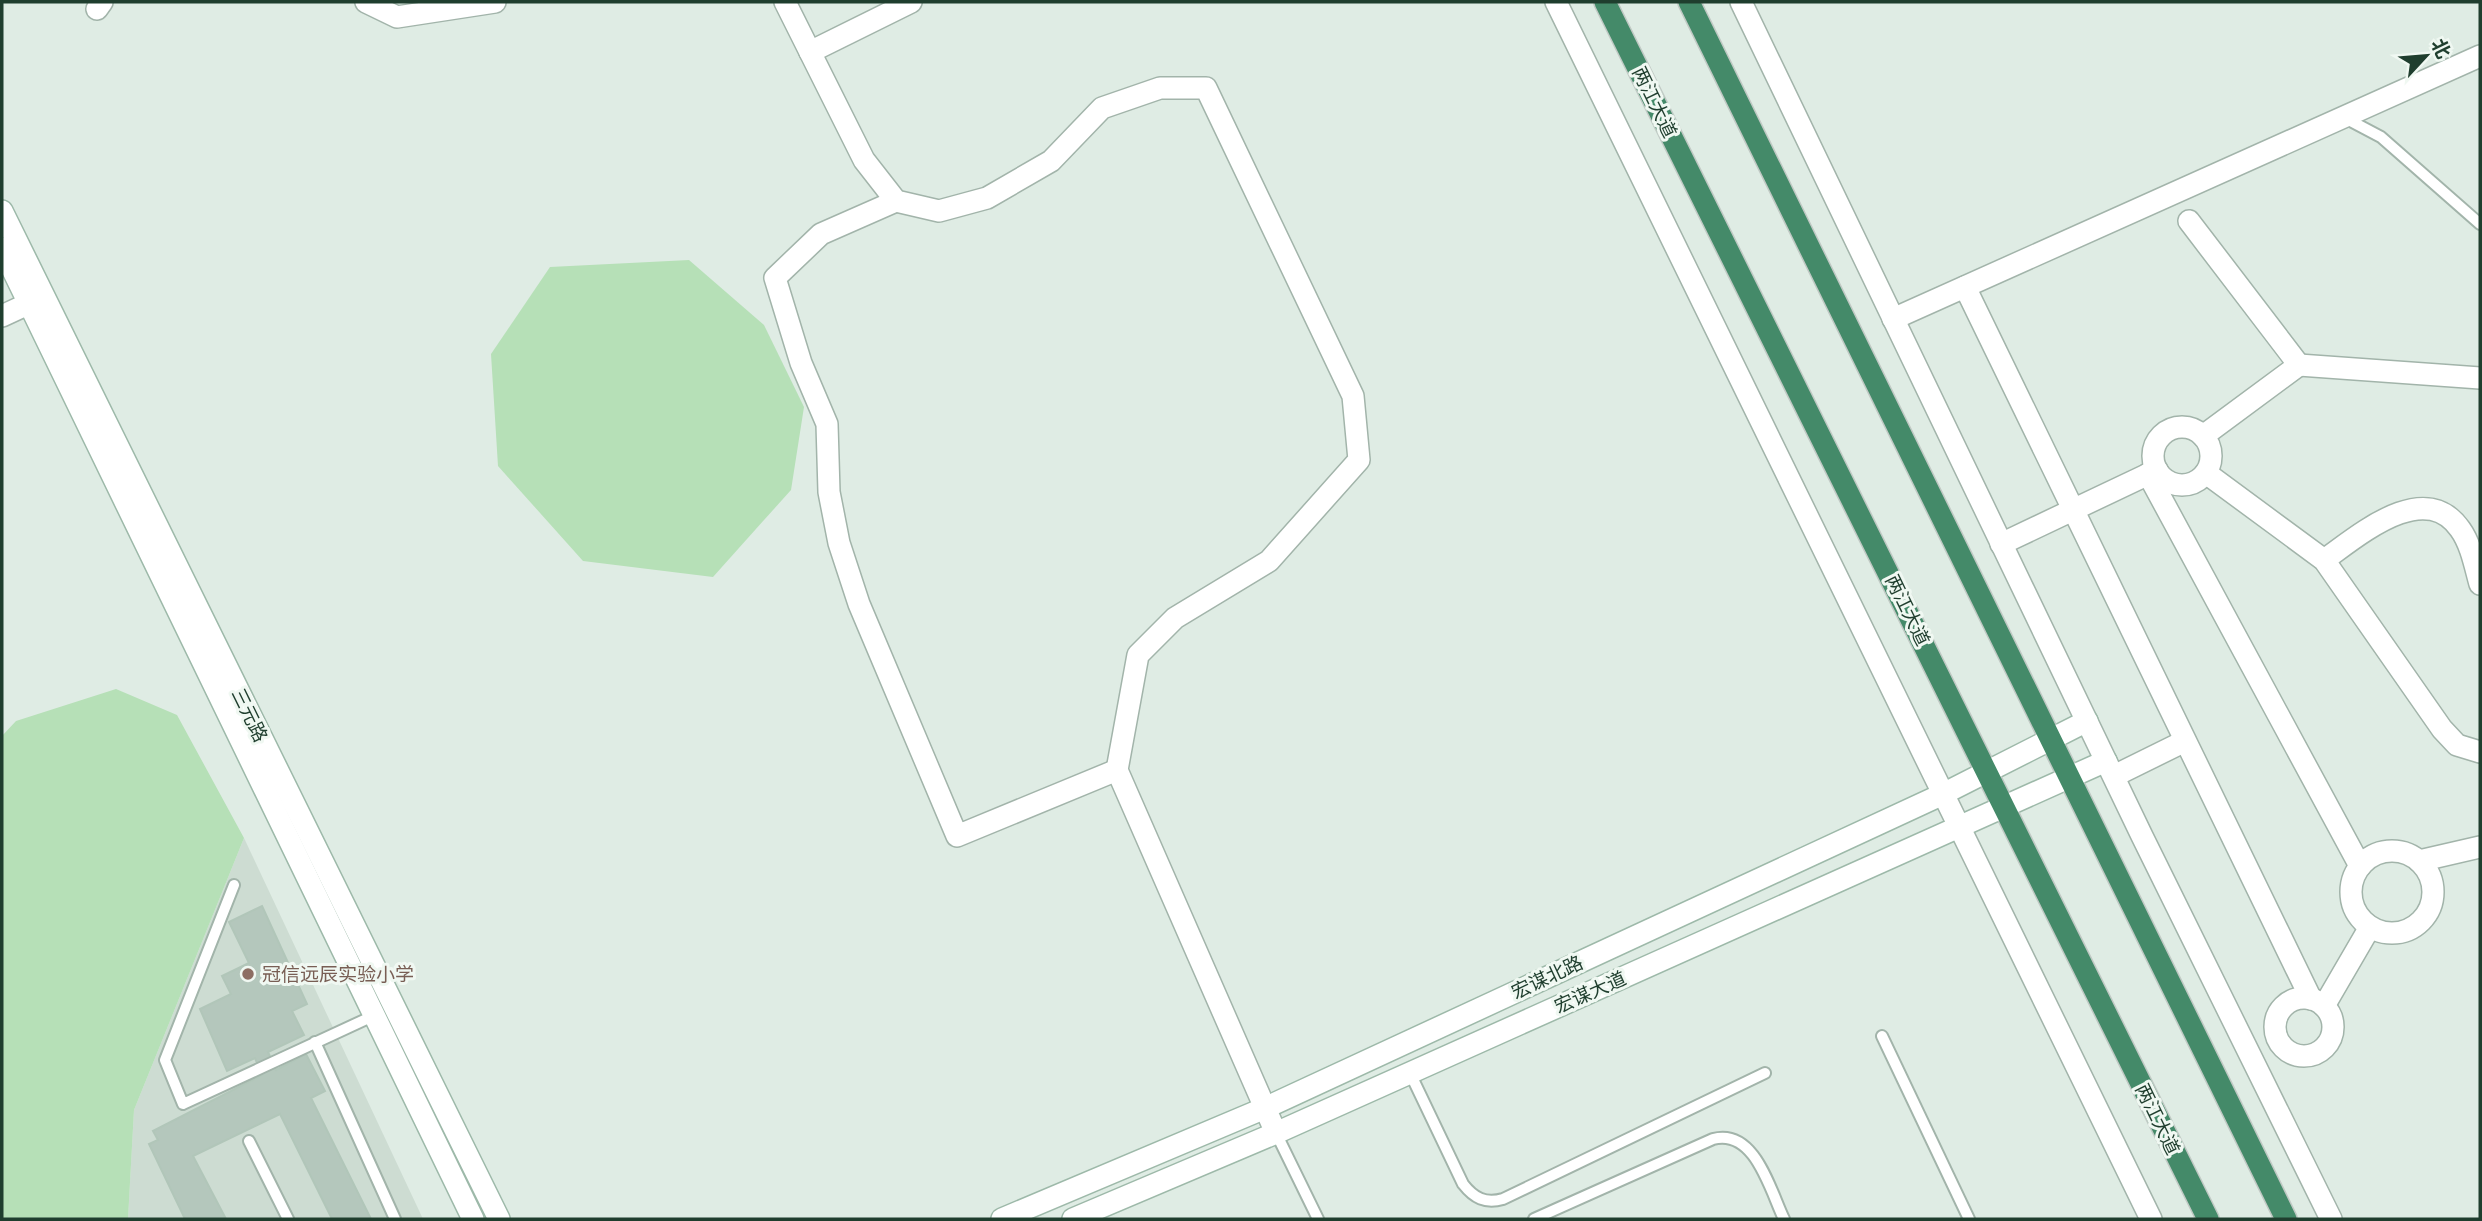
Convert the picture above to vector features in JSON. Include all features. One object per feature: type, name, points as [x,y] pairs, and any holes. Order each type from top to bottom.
[{"type":"highway","name":"两江大道","points":[[1605,2],[2208,1219]]},
{"type":"highway","points":[[1689,2],[2286,1219]]},
{"type":"street","points":[[366,2],[397,18],[495,2]]},
{"type":"street","points":[[785,2],[864,160],[896,201]]},
{"type":"street","points":[[810,52],[911,2]]},
{"type":"street","points":[[1556,2],[2151,1219]]},
{"type":"street","points":[[1741,2],[2001,544],[2331,1219]]},
{"type":"street","points":[[1893,319],[2480,56]]},
{"type":"street","points":[[1117,770],[957,836],[859,604],[839,543],[832,505],[827,424],[801,363],[775,278],[821,233],[896,201],[939,211],[987,198],[1051,162],[1102,108],[1160,88],[1206,88],[1353,396],[1359,460],[1269,561],[1175,618],[1138,656],[1117,770],[1276,1133]]},
{"type":"street","name":"三元路","points":[[2,211],[499,1219]]},
{"type":"street","points":[[2189,222],[2298,365]]},
{"type":"street","name":"三元路","points":[[2,248],[473,1219]]},
{"type":"street","points":[[1965,287],[2185,741],[2318,1003],[2332,1023],[2332,1033],[2322,1049],[2304,1056],[2295,1054],[2280,1043],[2275,1025],[2281,1008],[2297,999],[2318,1003]]},
{"type":"street","points":[[2,316],[30,303]]},
{"type":"street","points":[[2203,436],[2298,365],[2480,378]]},
{"type":"street","points":[[2152,472],[2165,480],[2182,485],[2199,480],[2206,473],[2211,454],[2203,436],[2185,427],[2166,432],[2154,447],[2152,472],[2360,866]]},
{"type":"street","points":[[2001,544],[2152,472]]},
{"type":"street","points":[[2206,473],[2324,560],[2442,730],[2457,745],[2480,752]]},
{"type":"street","points":[[2324,560],[2378,523],[2409,510],[2428,509],[2446,515],[2459,527],[2480,584]]},
{"type":"street","name":"宏谋北路","points":[[1002,1219],[1265,1108],[1943,794],[2087,721]]},
{"type":"street","name":"宏谋大道","points":[[1073,1219],[1276,1133],[2069,777],[2110,768],[2185,741]]},
{"type":"street","points":[[2419,861],[2433,884],[2429,910],[2421,922],[2397,933],[2370,927],[2360,918],[2351,892],[2360,866],[2369,858],[2395,851],[2419,861],[2480,847]]},
{"type":"street","points":[[2318,1003],[2370,927]]},
{"type":"street","points":[[2252,1057],[2280,1043]]},
{"type":"lane","points":[[2345,118],[2381,137],[2480,224]]},
{"type":"lane","points":[[234,885],[166,1060],[183,1104],[373,1016]]},
{"type":"lane","points":[[1882,1036],[1969,1219]]},
{"type":"lane","points":[[315,1042],[395,1219]]},
{"type":"lane","points":[[1410,1073],[1463,1184],[1476,1197],[1488,1202],[1503,1199],[1765,1073]]},
{"type":"lane","points":[[1276,1133],[1318,1219]]},
{"type":"lane","points":[[1534,1219],[1713,1139],[1725,1137],[1740,1141],[1754,1155],[1784,1219]]},
{"type":"lane","points":[[249,1141],[288,1219]]},
{"type":"shaded area","name":"冠信远辰实验小学","points":[[244,838],[423,1219],[128,1219],[134,1110]]},
{"type":"green space","points":[[689,260],[764,325],[804,407],[791,490],[713,577],[583,561],[498,466],[491,354],[550,267]]},
{"type":"green space","points":[[116,689],[177,715],[244,838],[134,1110],[128,1219],[2,1219],[2,736],[16,721]]},
{"type":"building","points":[[262,906],[307,1004],[292,1011],[304,1035],[268,1052],[276,1070],[306,1054],[325,1091],[311,1098],[371,1219],[332,1219],[280,1114],[193,1156],[226,1219],[185,1219],[149,1144],[158,1140],[153,1131],[262,1075],[255,1058],[227,1071],[200,1009],[231,994],[222,976],[249,963],[229,922]]},
{"type":"place","name":"冠信远辰实验小学","points":[[248,974]]}]
